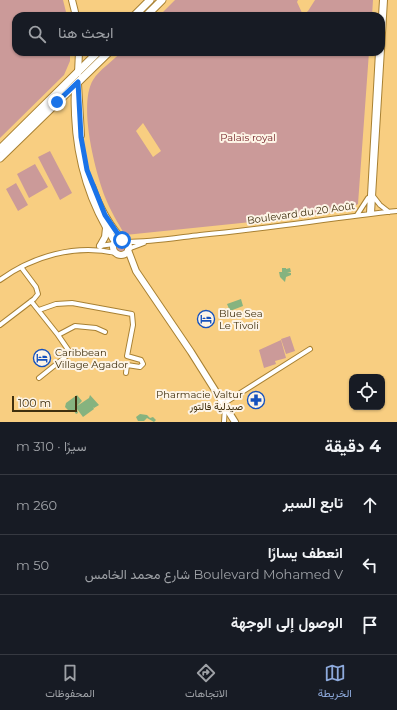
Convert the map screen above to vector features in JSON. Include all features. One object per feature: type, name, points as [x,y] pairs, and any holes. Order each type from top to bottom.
[{"type":"main road","points":[[138,12],[150,0]]},
{"type":"main road","points":[[150,12],[162,0]]},
{"type":"main road","points":[[0,149],[94,56]]},
{"type":"main road","points":[[0,158],[105,56]]},
{"type":"street","points":[[72,0],[75,12]]},
{"type":"street","points":[[380,12],[382,0]]},
{"type":"street","name":"Boulevard du 20 Août","points":[[384,12],[385,0]]},
{"type":"street","points":[[79,56],[80,70],[75,101],[79,153],[89,191],[115,243],[117,253],[135,269]]},
{"type":"street","name":"Boulevard du 20 Août","points":[[125,241],[148,242],[264,229],[370,213],[378,56]]},
{"type":"street","name":"Boulevard du 20 Août","points":[[371,194],[381,56]]},
{"type":"street","points":[[78,82],[81,137],[87,170],[105,215],[116,233],[125,241],[135,269],[234,422]]},
{"type":"street","points":[[357,215],[365,206],[371,194],[380,205],[389,212]]},
{"type":"street","points":[[370,213],[397,211]]},
{"type":"street","points":[[100,246],[105,237],[106,226]]},
{"type":"street","points":[[0,280],[21,267],[63,252],[125,241]]},
{"type":"street","name":"Boulevard du 20 Août","points":[[128,250],[148,242]]},
{"type":"street","points":[[90,248],[124,254],[128,250]]},
{"type":"street","points":[[0,325],[32,301],[38,292],[21,267]]},
{"type":"street","points":[[32,301],[69,351],[68,354],[39,378]]},
{"type":"street","points":[[39,310],[56,304],[72,303],[132,314],[133,325],[128,356],[141,360],[143,364],[140,367],[127,365],[126,373]]},
{"type":"street","points":[[58,336],[75,326],[96,328],[106,332]]},
{"type":"street","points":[[224,405],[310,349]]},
{"type":"street","points":[[224,405],[224,422]]},
{"type":"green space","points":[[0,0],[63,0],[66,12],[12,12],[12,56],[70,56],[70,61],[64,75],[0,138]]},
{"type":"green space","points":[[175,0],[298,0],[297,2],[302,12],[163,12]]},
{"type":"green space","points":[[315,0],[373,0],[372,12],[307,12]]},
{"type":"green space","name":"Palais royal","points":[[117,56],[369,56],[358,204],[348,210],[309,216],[125,235],[109,207],[101,186],[90,138],[87,105],[89,91],[93,80]],"holes":[[[143,123],[161,151],[153,157],[136,131]]]},
{"type":"green space","points":[[50,151],[72,193],[60,200],[38,157]]},
{"type":"green space","points":[[35,164],[48,187],[29,198],[17,174]]},
{"type":"green space","points":[[16,183],[28,205],[18,211],[6,189]]},
{"type":"green space","points":[[121,242],[126,247],[121,252],[116,247]]},
{"type":"green space","points":[[290,336],[295,351],[286,354],[281,339]]},
{"type":"green space","points":[[281,340],[286,358],[275,361],[276,364],[264,368],[259,350]]},
{"type":"shaded area","points":[[282,268],[290,268],[291,272],[287,272],[291,273],[291,275],[286,277],[285,282],[280,277],[279,272],[282,272]]},
{"type":"shaded area","points":[[241,299],[243,306],[230,311],[227,304]]},
{"type":"shaded area","points":[[77,395],[82,401],[77,406],[89,398],[90,395],[99,405],[94,408],[93,407],[94,409],[83,417],[77,409],[78,413],[76,414],[74,411],[70,412],[65,407],[66,403]]},
{"type":"shaded area","points":[[140,414],[147,415],[150,418],[153,417],[156,420],[154,422],[147,418],[144,421],[138,421],[136,417]]},
{"type":"place","name":"Blue Sea Le Tivoli","points":[[206,319]]},
{"type":"place","name":"Caribbean Village Agador","points":[[42,358]]},
{"type":"place","name":"Pharmacie Valtur صيدلية فالتور","points":[[256,400]]},
{"type":"route","points":[[57,102],[78,82],[79,114],[84,160],[94,192],[105,215],[116,233],[124,240],[122,240]]}]
